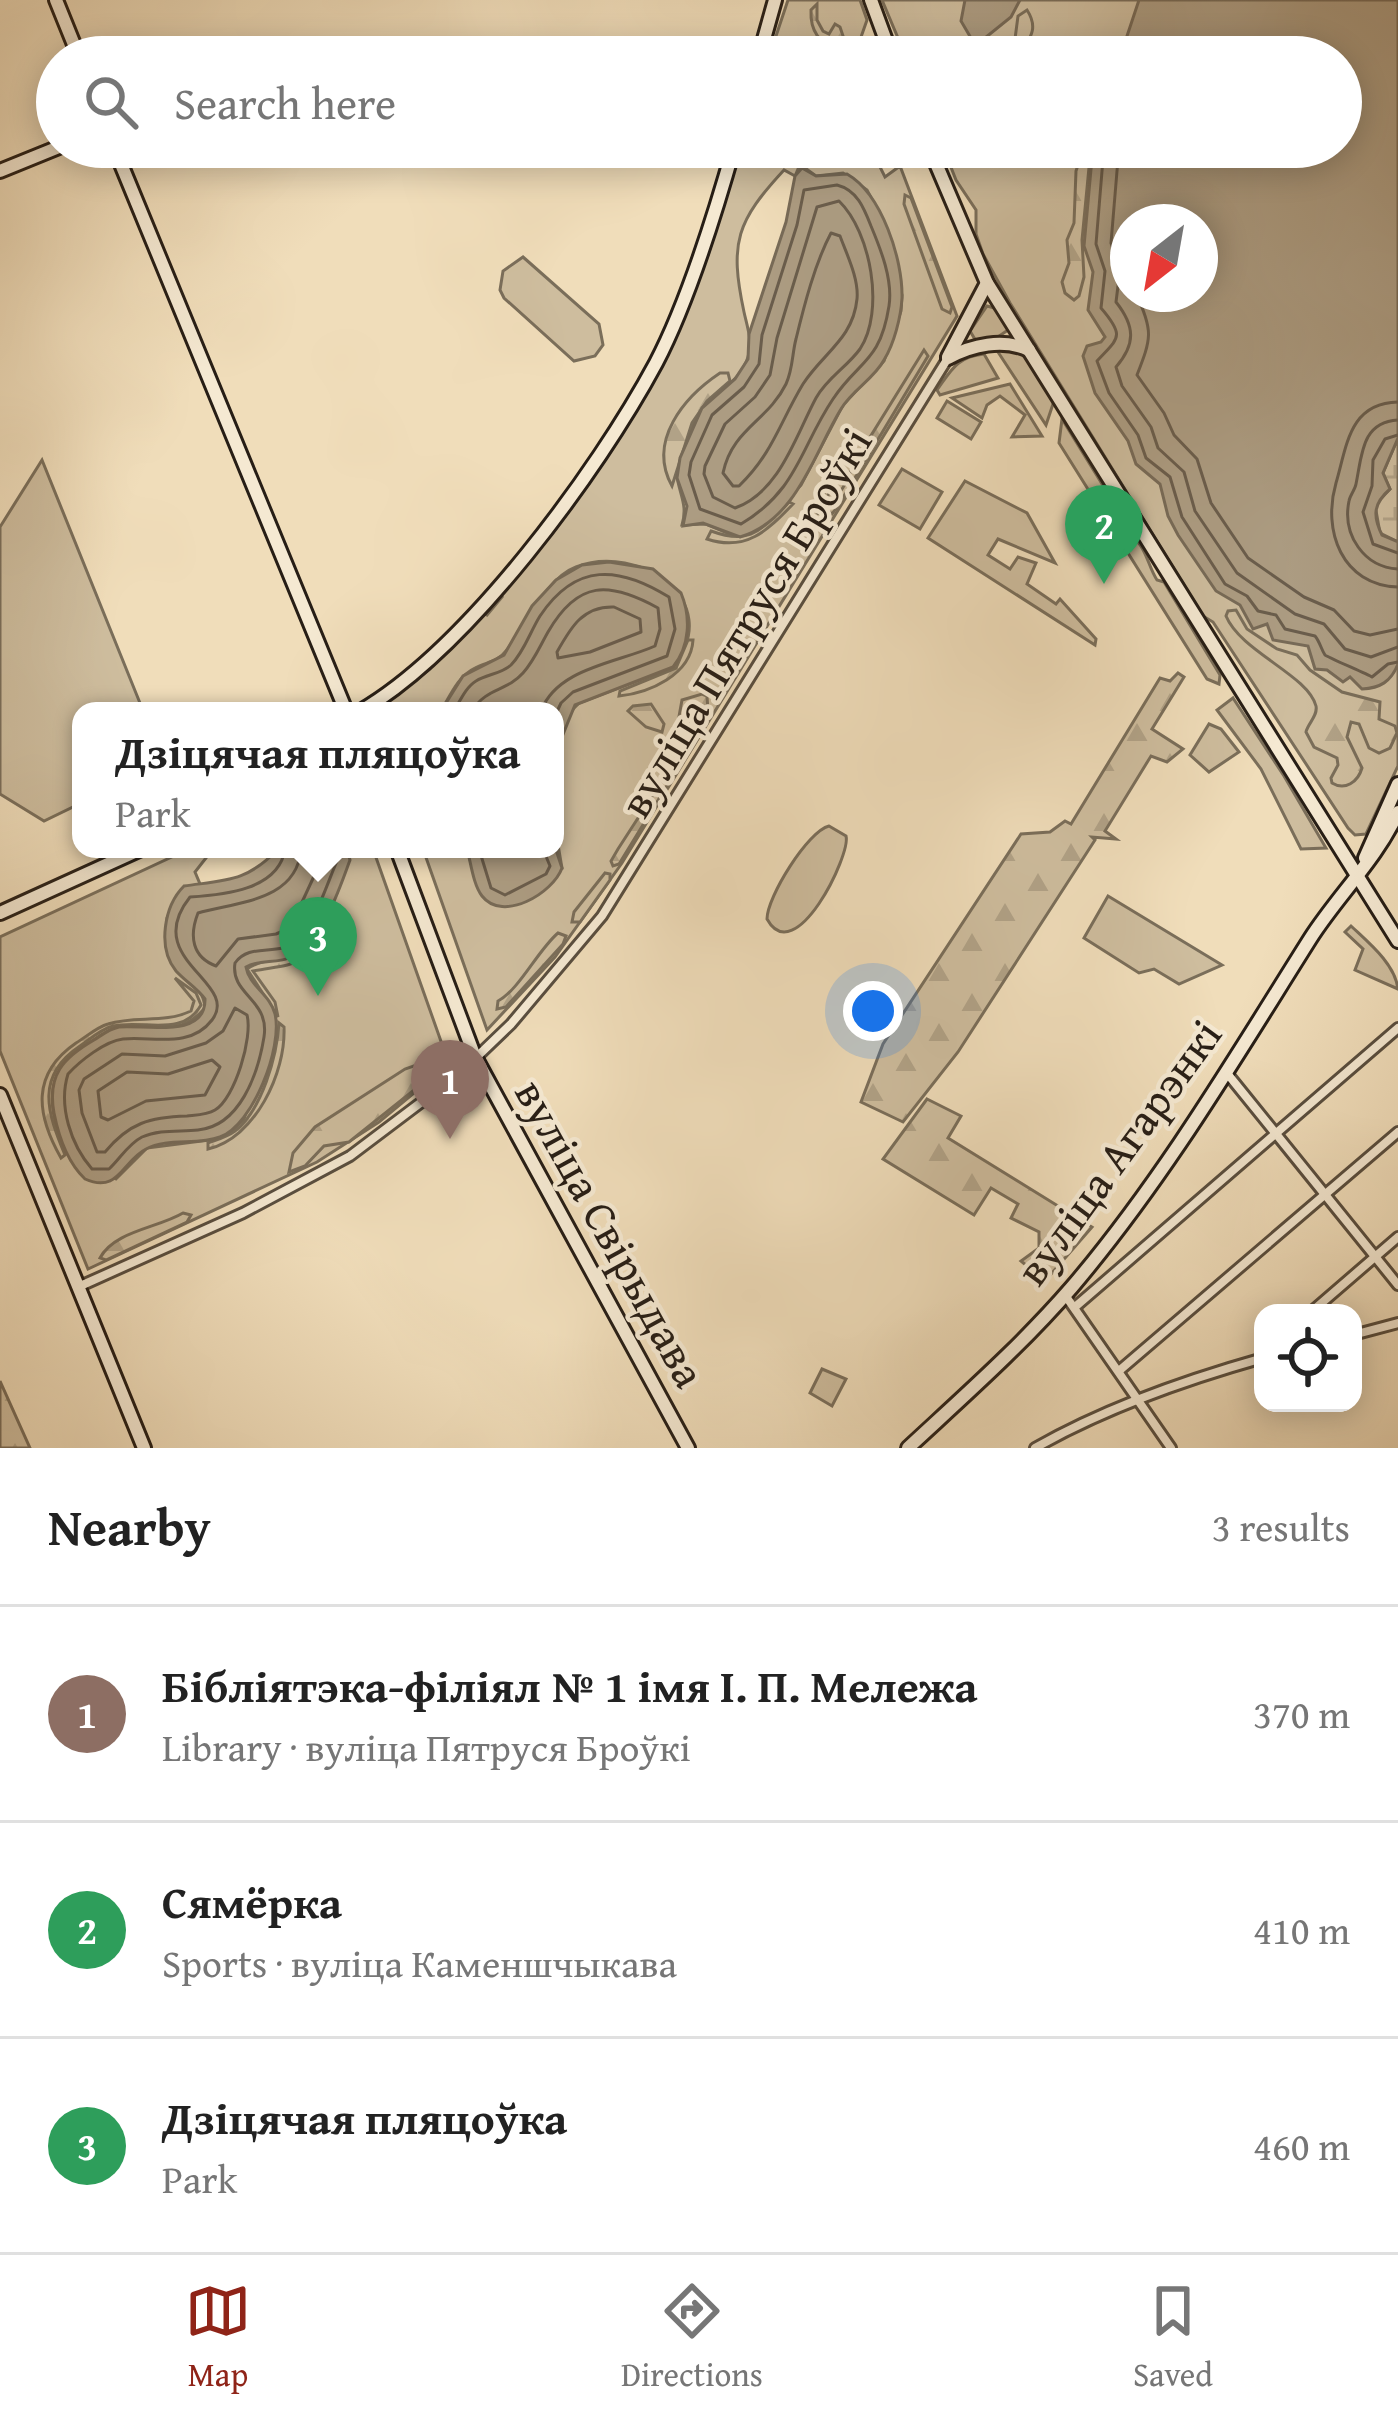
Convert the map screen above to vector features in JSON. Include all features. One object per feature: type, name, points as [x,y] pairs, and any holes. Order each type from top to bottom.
[{"type":"street","points":[[56,0],[71,36]]},
{"type":"street","points":[[765,36],[776,0]]},
{"type":"street","points":[[871,0],[884,36]]},
{"type":"street","points":[[0,171],[36,156]]},
{"type":"street","points":[[123,168],[342,702]]},
{"type":"street","points":[[374,702],[475,612],[541,536],[584,477],[658,359],[727,168]]},
{"type":"street","points":[[938,168],[987,283],[1398,941]]},
{"type":"street","points":[[947,358],[987,283]]},
{"type":"street","points":[[979,304],[986,300],[1000,303]]},
{"type":"street","points":[[996,344],[1010,335],[1013,322]]},
{"type":"street","points":[[965,327],[967,338],[979,346]]},
{"type":"street","points":[[947,358],[996,344],[1030,350]]},
{"type":"street","name":"вуліца Пятруся Броўкі","points":[[76,1287],[243,1213],[350,1156],[475,1057],[540,992],[602,916],[947,358]]},
{"type":"street","points":[[1357,875],[1398,784]]},
{"type":"street","points":[[1357,875],[1377,852],[1398,812]]},
{"type":"street","points":[[0,913],[121,858]]},
{"type":"street","name":"вуліца Свірыдава","points":[[400,858],[475,1057],[688,1448]]},
{"type":"street","name":"вуліца Агарэнкі","points":[[908,1448],[1065,1294],[1127,1217],[1333,903],[1357,875]]},
{"type":"street","points":[[1075,1307],[1398,1028]]},
{"type":"street","points":[[1226,1072],[1398,1285]]},
{"type":"street","points":[[0,1095],[143,1448]]},
{"type":"street","points":[[1120,1370],[1398,1132]]},
{"type":"street","points":[[1321,1304],[1398,1237]]},
{"type":"street","points":[[1065,1294],[1171,1448]]},
{"type":"street","points":[[1362,1333],[1398,1323]]},
{"type":"street","points":[[1035,1448],[1074,1426],[1254,1359]]},
{"type":"green space","points":[[788,0],[860,0],[867,20],[861,36],[776,36]]},
{"type":"green space","points":[[882,0],[1398,0],[1398,766],[1366,834],[1355,835],[1348,828],[1213,622],[1203,616],[1010,303],[983,254],[976,234],[976,210],[951,168],[1362,168],[1362,36],[897,36]]},
{"type":"green space","points":[[817,4],[823,31],[829,34],[835,24],[843,36],[818,36],[811,10]]},
{"type":"green space","points":[[1027,10],[1030,36],[1015,36],[1018,16]]},
{"type":"green space","points":[[729,168],[805,168],[880,168],[885,177],[901,168],[957,316],[622,863],[555,957],[487,1030],[426,858],[470,858],[478,887],[562,868],[564,726],[568,717],[579,703],[673,667],[687,642],[689,620],[682,600],[648,570],[625,563],[576,567],[555,581],[503,655],[464,676],[446,702],[387,702],[430,669],[439,653],[482,612],[487,615],[502,597],[497,593],[520,570],[664,349]],"holes":[[[805,168],[816,176],[843,173],[867,190],[875,205],[902,295],[884,361],[843,405],[801,485],[761,526],[737,537],[706,524],[682,525],[684,508],[677,474],[685,442],[701,411],[744,367],[749,351],[737,267],[741,234],[756,204],[784,170],[795,176]]]},
{"type":"green space","points":[[1089,168],[1082,240],[1084,277],[1074,300],[1065,293],[1062,282],[1069,263],[1067,240],[1074,223],[1076,171]]},
{"type":"green space","points":[[905,195],[911,198],[952,307],[950,313],[942,309],[904,204]]},
{"type":"green space","points":[[523,257],[599,324],[603,345],[595,356],[574,361],[504,298],[500,290],[503,271]]},
{"type":"green space","points":[[987,306],[998,309],[1008,330],[992,341],[976,341],[970,331]]},
{"type":"green space","points":[[1011,347],[1025,355],[1054,401],[1046,425],[996,349]]},
{"type":"green space","points":[[924,350],[928,356],[838,506],[832,514],[824,508],[817,514],[824,480],[830,482],[827,503],[844,486]]},
{"type":"green space","points":[[984,354],[998,378],[940,395],[937,390],[956,365]]},
{"type":"green space","points":[[720,373],[728,373],[730,381],[707,401],[692,423],[672,486],[664,453],[673,422],[694,394]]},
{"type":"green space","points":[[1010,384],[1042,436],[1012,437],[1025,415],[1000,396],[987,405],[982,418],[952,398]]},
{"type":"green space","points":[[947,401],[981,422],[971,439],[937,418]]},
{"type":"green space","points":[[1062,419],[1115,505],[1114,514],[1124,533],[1141,546],[1157,580],[1164,582],[1220,675],[1219,684],[1207,679],[1059,443]]},
{"type":"green space","points":[[1398,438],[1398,542],[1380,533],[1375,505],[1390,489],[1383,473]]},
{"type":"green space","points":[[42,460],[140,702],[72,702],[72,807],[44,821],[0,794],[0,527]]},
{"type":"green space","points":[[902,469],[942,492],[920,529],[879,505]]},
{"type":"green space","points":[[965,481],[1027,513],[1055,563],[998,539],[988,555],[1010,569],[1018,557],[1036,563],[1027,584],[1056,604],[1060,599],[1096,639],[1095,645],[928,538]]},
{"type":"green space","points":[[789,502],[793,504],[774,523],[744,541],[707,539],[711,531],[737,537],[755,532]]},
{"type":"green space","points":[[1236,610],[1247,629],[1277,649],[1297,655],[1342,692],[1380,702],[1379,719],[1395,726],[1397,733],[1390,748],[1379,753],[1369,748],[1359,724],[1351,722],[1347,737],[1362,768],[1350,784],[1332,783],[1337,758],[1314,747],[1306,732],[1316,710],[1310,695],[1234,629],[1226,616]]},
{"type":"green space","points":[[688,640],[693,640],[690,652],[677,672],[643,691],[619,696],[620,691],[676,668]]},
{"type":"green space","points":[[1178,673],[1184,677],[1152,729],[1183,749],[1167,762],[1151,756],[1105,831],[1116,839],[1092,837],[1095,840],[958,1052],[903,1122],[861,1102],[883,1044],[1021,834],[1050,832],[1065,821],[1071,824],[1160,678],[1170,681]]},
{"type":"green space","points":[[707,696],[708,711],[699,715],[694,705],[689,706],[688,726],[679,739],[682,700]]},
{"type":"green space","points":[[1233,698],[1326,848],[1301,849],[1261,769],[1217,710]]},
{"type":"green space","points":[[651,704],[664,724],[662,732],[646,727],[628,711]]},
{"type":"green space","points":[[1209,724],[1221,729],[1239,752],[1209,772],[1190,755]]},
{"type":"green space","points":[[664,778],[668,784],[619,864],[613,866],[611,861]]},
{"type":"green space","points":[[829,826],[846,836],[831,884],[806,920],[792,930],[779,931],[767,919],[774,896],[800,852]]},
{"type":"green space","points":[[170,858],[206,858],[195,872],[200,884],[167,918],[166,938],[175,964],[197,988],[205,1008],[172,1027],[127,1026],[102,1034],[64,1063],[53,1088],[54,1117],[64,1149],[116,1179],[147,1148],[217,1139],[244,1119],[276,1021],[271,1002],[247,976],[246,967],[294,956],[308,946],[339,887],[347,858],[376,858],[449,1064],[379,1122],[317,1162],[88,1269],[0,1051],[0,937]]},
{"type":"green space","points":[[605,873],[610,880],[580,922],[572,922],[574,912]]},
{"type":"green space","points":[[1108,896],[1222,965],[1179,984],[1154,969],[1139,973],[1084,938]]},
{"type":"green space","points":[[322,926],[326,929],[305,958],[253,971],[275,1002],[278,1017],[247,969],[297,956]]},
{"type":"green space","points":[[1351,926],[1387,963],[1398,989],[1355,970],[1363,949],[1345,932]]},
{"type":"green space","points":[[558,933],[566,936],[563,944],[506,1007],[497,1009],[498,1001]]},
{"type":"green space","points":[[175,978],[196,993],[201,1005],[193,1015],[173,1024],[109,1027],[56,1070],[49,1096],[65,1155],[61,1158],[43,1110],[42,1096],[51,1068],[61,1055],[104,1025],[191,1011],[194,1001]]},
{"type":"green space","points":[[279,1023],[284,1027],[280,1064],[264,1101],[240,1132],[208,1149],[208,1143],[235,1131],[253,1110],[271,1066]]},
{"type":"green space","points":[[436,1058],[444,1060],[443,1067],[349,1142],[324,1146],[305,1166],[289,1172],[293,1153],[315,1127],[405,1069]]},
{"type":"green space","points":[[927,1099],[961,1116],[948,1138],[1092,1227],[1045,1281],[1021,1261],[1039,1248],[1039,1232],[1011,1218],[1018,1204],[991,1188],[974,1215],[883,1159]]},
{"type":"green space","points":[[183,1213],[191,1215],[187,1222],[106,1260],[100,1258],[126,1236]]},
{"type":"green space","points":[[822,1369],[846,1379],[832,1406],[810,1393]]},
{"type":"green space","points":[[0,1381],[30,1448],[0,1448]]},
{"type":"water","points":[[965,0],[1020,0],[1011,17],[987,36],[970,36],[961,21]]},
{"type":"water","points":[[1139,0],[1398,0],[1398,438],[1383,473],[1390,489],[1376,515],[1382,535],[1398,542],[1398,664],[1388,680],[1362,689],[1350,677],[1343,682],[1327,670],[1315,669],[1308,646],[1273,640],[1267,624],[1253,629],[1240,605],[1216,591],[1168,516],[1160,484],[1136,464],[1128,441],[1095,393],[1083,356],[1087,346],[1105,337],[1088,310],[1093,272],[1084,246],[1091,168],[1362,168],[1362,36],[1127,36]]},
{"type":"water","points":[[802,168],[816,176],[847,174],[880,212],[901,283],[894,338],[880,367],[841,409],[802,483],[776,516],[740,537],[703,523],[683,526],[687,506],[677,478],[680,458],[702,408],[735,379],[748,359],[749,334],[786,222],[795,176]]},
{"type":"water","points":[[609,562],[653,569],[681,593],[687,631],[673,667],[575,705],[564,732],[564,702],[447,702],[463,676],[504,655],[532,606],[556,580],[582,565]]},
{"type":"water","points":[[469,858],[559,858],[562,868],[549,887],[514,906],[491,904],[474,880]]},
{"type":"water","points":[[267,860],[350,860],[328,915],[302,951],[246,967],[272,1007],[276,1028],[270,1064],[254,1102],[232,1130],[220,1137],[155,1145],[138,1154],[113,1179],[96,1183],[85,1179],[69,1157],[56,1122],[52,1100],[60,1069],[74,1054],[115,1028],[185,1025],[203,1012],[205,999],[176,971],[166,951],[165,927],[172,904],[184,886],[246,874]]},
{"type":"place","name":"Сямёрка","points":[[1104,584]]},
{"type":"place","name":"Дзіцячая пляцоўка","points":[[318,996]]},
{"type":"place","name":"Бібліятэка-філіял № 1 імя І. П. Мележа","points":[[450,1139]]}]
